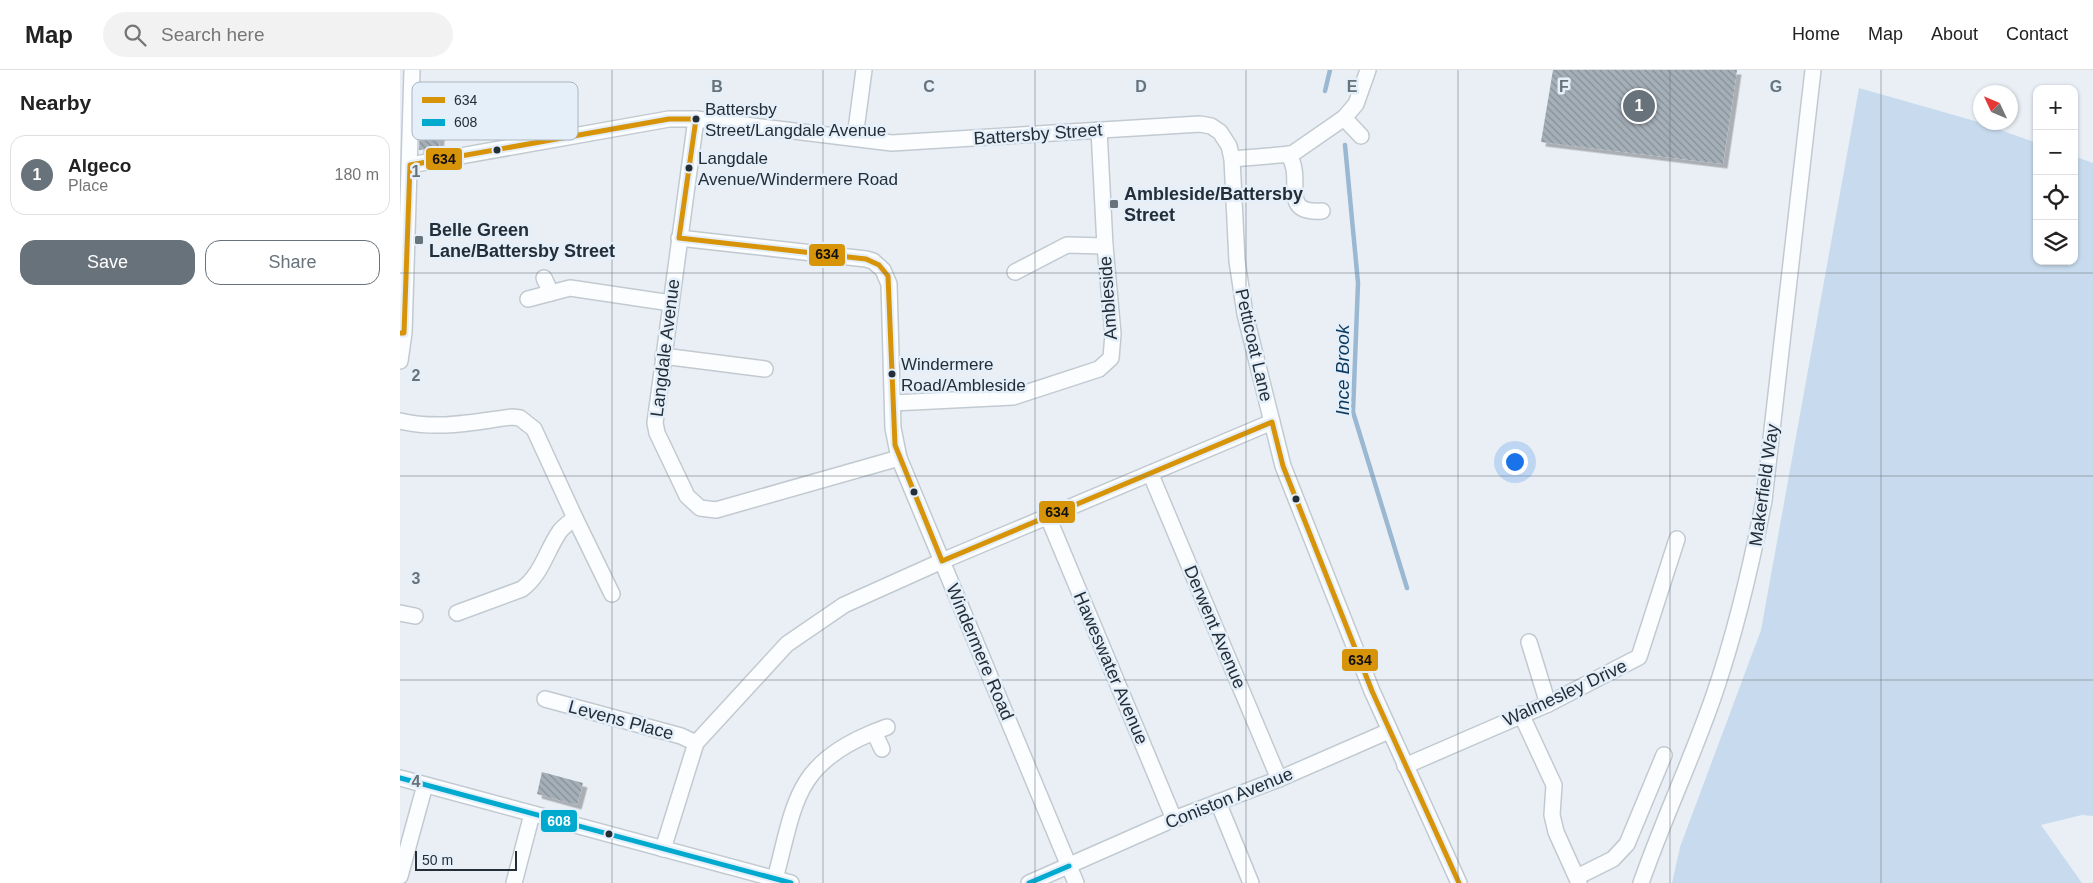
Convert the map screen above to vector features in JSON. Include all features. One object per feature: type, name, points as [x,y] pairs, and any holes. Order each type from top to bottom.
[{"type":"street","points":[[400,360],[403,267],[410,165],[412,70]]},
{"type":"street","points":[[855,137],[864,70]]},
{"type":"street","points":[[1232,159],[1292,154],[1344,118],[1356,104],[1368,70]]},
{"type":"street","name":"Makerfield Way","points":[[1641,883],[1713,698],[1732,640],[1751,570],[1764,500],[1813,70]]},
{"type":"street","points":[[1344,118],[1361,136]]},
{"type":"street","name":"Battersby Street","points":[[578,135],[669,119],[696,119],[892,143],[1200,124],[1211,126],[1220,132]]},
{"type":"street","name":"Langdale Avenue","points":[[696,119],[655,412],[657,433],[687,496],[700,508],[716,510],[899,458]]},
{"type":"street","name":"Ambleside","points":[[893,403],[1013,397],[1099,369],[1111,358],[1113,334],[1105,246],[1100,130]]},
{"type":"street","name":"Petticoat Lane","points":[[1220,132],[1226,138],[1232,159],[1237,262],[1245,314],[1283,466],[1389,731],[1459,883]]},
{"type":"street","name":"Battersby Street","points":[[410,165],[551,140]]},
{"type":"street","points":[[1288,154],[1294,163],[1294,199],[1298,206],[1308,212],[1322,211]]},
{"type":"street","name":"Windermere Road","points":[[679,238],[866,259],[879,265],[888,276],[893,428],[899,458],[1076,883]]},
{"type":"street","points":[[1015,272],[1067,245],[1105,246]]},
{"type":"street","points":[[544,278],[551,293]]},
{"type":"street","points":[[528,299],[570,288],[671,304]]},
{"type":"street","points":[[664,356],[765,369]]},
{"type":"street","points":[[400,421],[438,427],[512,417],[520,418],[534,429],[612,594]]},
{"type":"street","points":[[663,849],[696,743],[787,644],[844,605],[942,561],[1272,422]]},
{"type":"street","name":"Derwent Avenue","points":[[1151,474],[1279,779]]},
{"type":"street","name":"Haweswater Avenue","points":[[1048,517],[1174,819]]},
{"type":"street","points":[[458,613],[522,589],[529,584],[536,576],[561,530],[575,518]]},
{"type":"street","name":"Walmesley Drive","points":[[1405,766],[1548,704],[1640,657],[1676,539]]},
{"type":"street","points":[[1529,642],[1548,704]]},
{"type":"street","name":"Levens Place","points":[[545,699],[681,736],[696,743]]},
{"type":"street","points":[[1522,714],[1554,785],[1552,815],[1556,832],[1578,880],[1613,859],[1627,844],[1664,755]]},
{"type":"street","points":[[775,879],[796,802],[805,782],[817,766],[847,743],[881,730],[882,749]]},
{"type":"street","name":"Coniston Avenue","points":[[1029,883],[1174,819],[1279,779],[1389,731]]},
{"type":"street","points":[[400,778],[791,883]]},
{"type":"street","points":[[400,876],[425,785]]},
{"type":"street","points":[[1218,802],[1251,883]]},
{"type":"street","points":[[514,883],[532,814]]},
{"type":"shaded area","points":[[1859,88],[1973,120],[1973,130],[2000,130],[2033,142],[2033,265],[2078,265],[2078,157],[2093,163],[2093,816],[2082,815],[2041,825],[2082,883],[1672,883],[1680,847],[1761,630]]},
{"type":"building","points":[[1553,70],[1737,70],[1723,164],[1541,142]]},
{"type":"building","points":[[419,140],[440,140],[439,148],[419,150]]},
{"type":"building","points":[[542,772],[583,783],[577,805],[537,794]]},
{"type":"waterway","name":"Ince Brook","points":[[1325,91],[1330,70]]},
{"type":"waterway","name":"Ince Brook","points":[[1345,145],[1358,283],[1353,412],[1407,588]]},
{"type":"transit line","name":"634","points":[[578,135],[669,119],[696,119],[679,238],[866,259],[879,265],[888,276],[895,445],[942,561],[1272,422],[1283,466],[1372,691],[1459,883]]},
{"type":"transit line","name":"634","points":[[400,333],[404,333],[410,165],[551,140]]},
{"type":"transit line","name":"608","points":[[400,778],[791,883]]},
{"type":"transit line","name":"608","points":[[1029,883],[1069,866]]},
{"type":"place","name":"Algeco","points":[[1639,106]]},
{"type":"place","name":"Battersby Street/Langdale Avenue","points":[[696,119]]},
{"type":"place","name":"Langdale Avenue/Windermere Road","points":[[689,168]]},
{"type":"place","name":"Ambleside/Battersby Street","points":[[1114,204]]},
{"type":"place","name":"Belle Green Lane/Battersby Street","points":[[419,240]]},
{"type":"place","name":"Windermere Road/Ambleside","points":[[892,374]]}]
